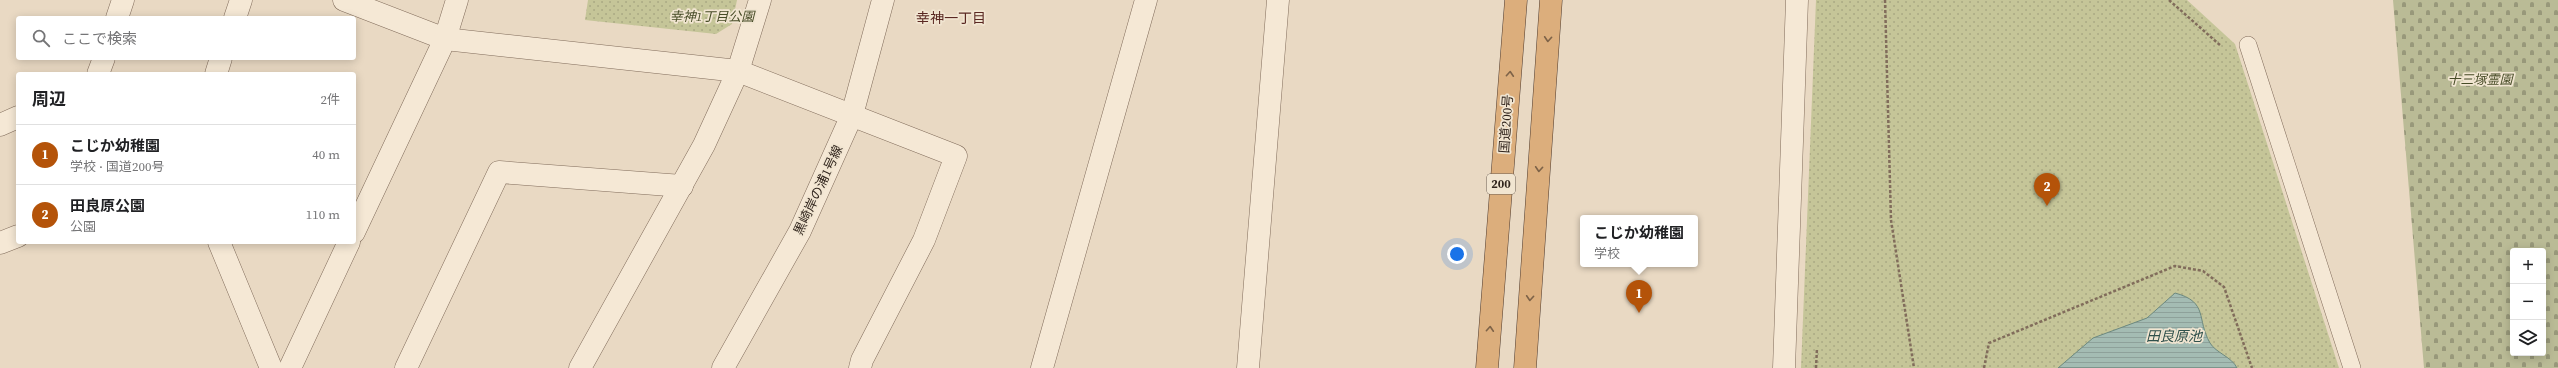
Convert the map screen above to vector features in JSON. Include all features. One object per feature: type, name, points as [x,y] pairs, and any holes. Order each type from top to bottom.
[{"type":"highway","name":"国道200号","points":[[1487,368],[1516,0]]},
{"type":"highway","points":[[1525,368],[1551,0]]},
{"type":"street","points":[[118,16],[123,0]]},
{"type":"street","points":[[236,16],[241,0]]},
{"type":"street","points":[[344,0],[445,39],[738,71],[956,156],[924,240],[862,360],[860,368]]},
{"type":"street","points":[[356,228],[445,39],[457,0]]},
{"type":"street","points":[[580,368],[704,145],[738,71],[760,0]]},
{"type":"street","name":"黒崎岸の浦1号線","points":[[724,368],[800,231],[852,115],[883,0]]},
{"type":"street","points":[[1042,368],[1146,0]]},
{"type":"street","points":[[1248,368],[1278,0]]},
{"type":"street","points":[[1784,368],[1797,0]]},
{"type":"street","points":[[99,72],[103,60]]},
{"type":"street","points":[[217,72],[220,60]]},
{"type":"street","points":[[0,125],[16,118]]},
{"type":"street","points":[[406,368],[499,172],[682,186]]},
{"type":"street","points":[[0,243],[16,237]]},
{"type":"street","points":[[220,244],[271,368]]},
{"type":"street","points":[[290,368],[348,244]]},
{"type":"lane","points":[[2248,45],[2352,368]]},
{"type":"path","points":[[1885,0],[1891,220],[1914,368]]},
{"type":"path","points":[[2169,0],[2226,50]]},
{"type":"path","points":[[1984,368],[1989,343],[2175,266],[2203,270],[2224,287],[2252,368]]},
{"type":"green space","name":"幸神1丁目公園","points":[[588,0],[737,0],[732,24],[716,34],[585,20]]},
{"type":"green space","points":[[1816,0],[2187,0],[2235,44],[2339,368],[1801,368]]},
{"type":"green space","name":"十三塚霊園","points":[[2393,0],[2558,0],[2558,368],[2424,368]]},
{"type":"water","name":"田良原池","points":[[2175,293],[2193,301],[2200,312],[2203,326],[2210,343],[2216,350],[2232,361],[2237,368],[2058,368],[2093,338],[2147,318]]},
{"type":"place","name":"田良原公園","points":[[2047,206]]},
{"type":"place","name":"こじか幼稚園","points":[[1639,313]]},
{"type":"district","name":"幸神一丁目","points":[[951,18]]}]
